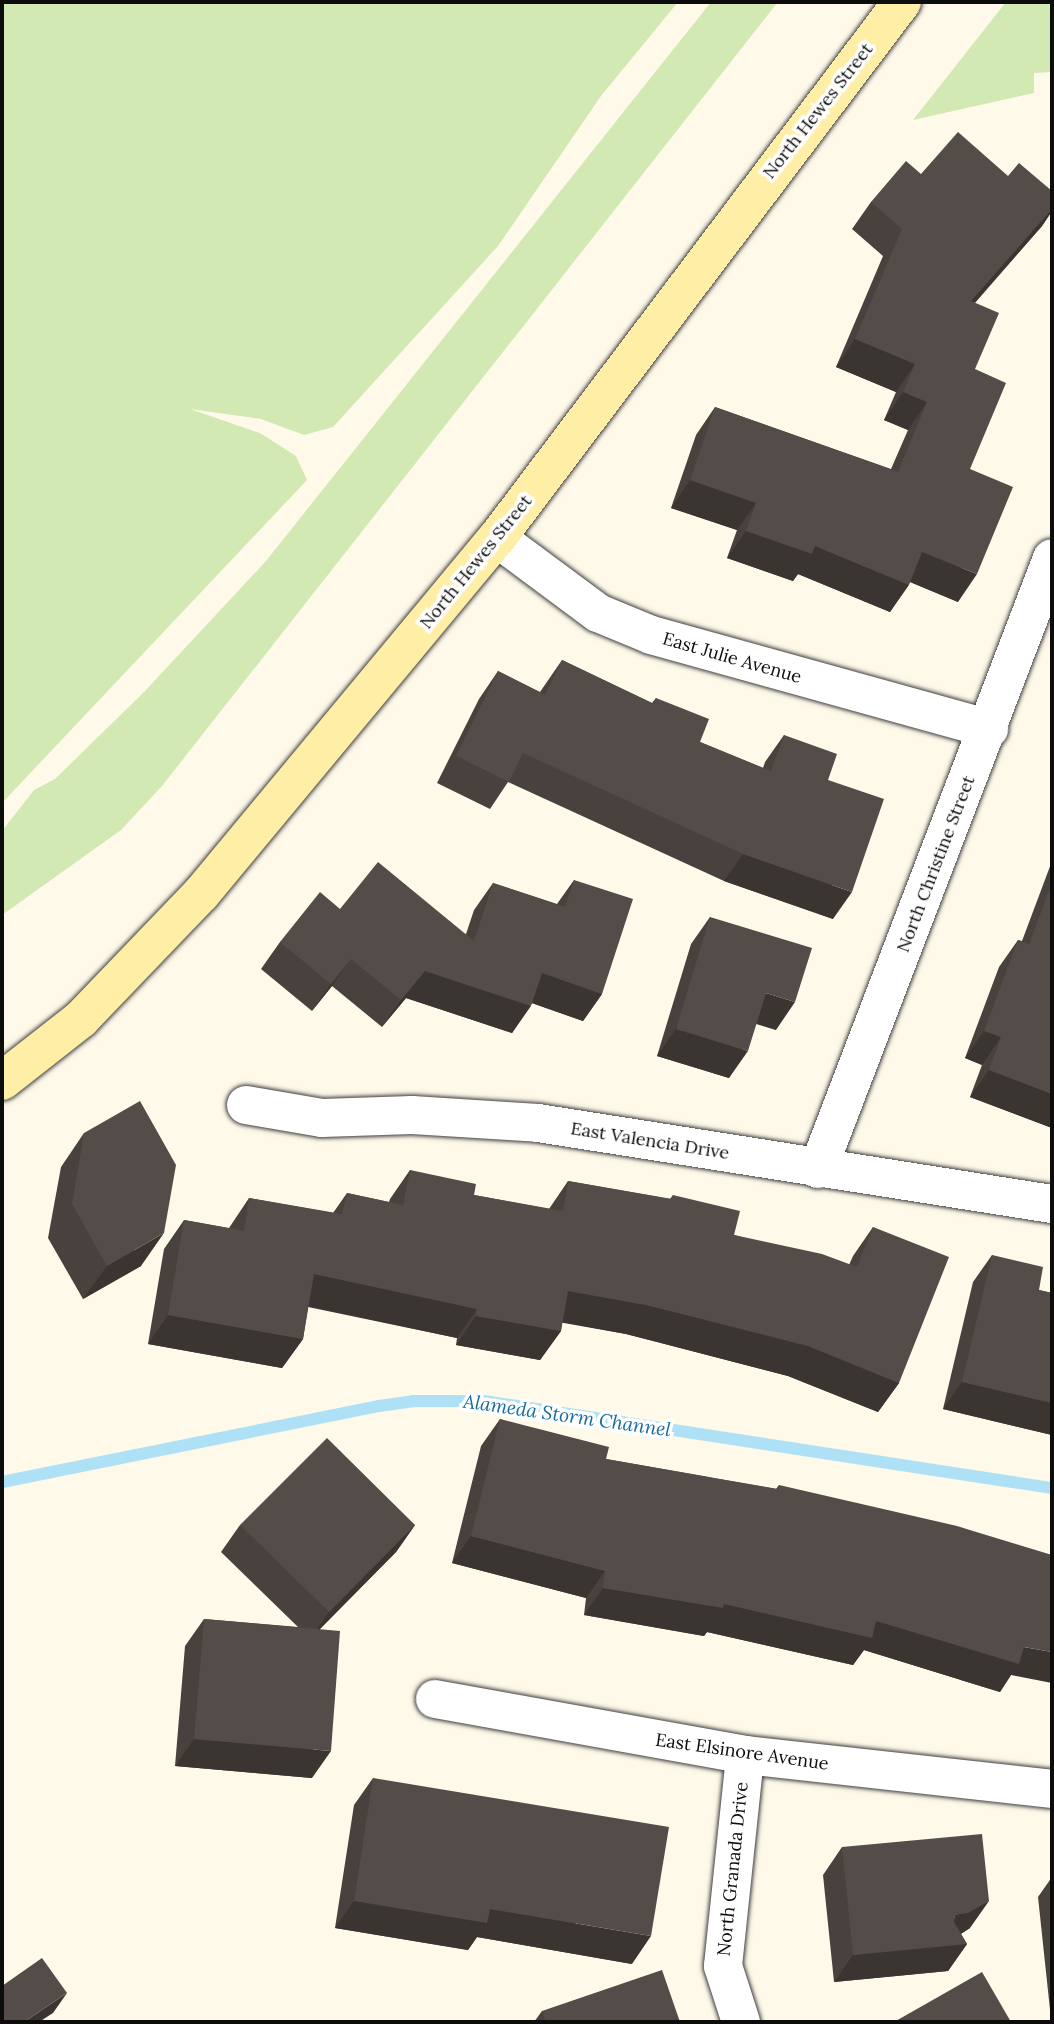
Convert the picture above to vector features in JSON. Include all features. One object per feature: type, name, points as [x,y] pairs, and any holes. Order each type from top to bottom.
[{"type":"main road","name":"North Hewes Street","points":[[2,1081],[81,1019],[153,949],[497,538],[674,307],[728,226],[902,2]]},
{"type":"street","name":"East Julie Avenue","points":[[497,538],[598,613],[651,635],[989,729]]},
{"type":"street","name":"North Christine Street","points":[[818,1169],[989,729],[1052,558]]},
{"type":"street","name":"East Valencia Drive","points":[[246,1105],[322,1118],[412,1115],[538,1123],[1052,1204]]},
{"type":"street","name":"East Elsinore Avenue","points":[[435,1699],[745,1755],[1052,1789]]},
{"type":"street","name":"North Granada Drive","points":[[741,2022],[723,1966],[745,1755]]},
{"type":"green space","points":[[2,2],[678,2],[601,96],[498,246],[333,427],[304,435],[261,419],[190,409],[260,433],[296,456],[307,480],[2,803]]},
{"type":"green space","points":[[711,2],[778,2],[162,786],[121,830],[2,915],[2,831],[34,790],[55,779],[144,692],[266,561]]},
{"type":"green space","points":[[1006,2],[1052,2],[1052,72],[1034,73],[1034,93],[913,120]]},
{"type":"building","points":[[958,132],[1008,176],[1019,163],[1052,191],[1052,209],[971,301],[999,313],[975,369],[1006,383],[970,469],[1013,487],[977,574],[922,552],[909,585],[815,546],[812,554],[746,531],[756,503],[690,480],[715,407],[898,472],[927,402],[903,392],[915,364],[855,339],[902,229],[871,202],[906,161],[921,174]]},
{"type":"building","points":[[562,660],[654,704],[656,698],[709,719],[700,742],[771,771],[784,735],[837,754],[828,780],[884,799],[852,892],[743,854],[523,753],[509,782],[456,756],[498,671],[545,695]]},
{"type":"building","points":[[378,862],[474,941],[493,883],[565,907],[574,880],[633,899],[602,994],[542,973],[531,1006],[425,971],[401,1000],[351,959],[331,984],[280,942],[320,892],[340,909]]},
{"type":"building","points":[[1052,883],[1052,1094],[989,1070],[1001,1037],[984,1031],[1018,940],[1029,944]]},
{"type":"building","points":[[710,917],[812,948],[795,1002],[766,993],[748,1051],[676,1029]]},
{"type":"building","points":[[140,1101],[176,1165],[164,1233],[107,1266],[72,1204],[84,1133]]},
{"type":"building","points":[[410,1170],[476,1184],[474,1195],[563,1211],[568,1181],[672,1199],[673,1195],[740,1211],[734,1235],[822,1254],[857,1267],[873,1227],[949,1257],[899,1383],[808,1346],[646,1305],[568,1291],[561,1331],[476,1316],[477,1309],[314,1274],[303,1339],[168,1315],[184,1220],[244,1231],[249,1198],[342,1214],[347,1193],[403,1205]]},
{"type":"building","points":[[992,1255],[1043,1267],[1039,1290],[1052,1293],[1052,1403],[962,1382]]},
{"type":"building","points":[[500,1419],[609,1447],[606,1459],[778,1489],[779,1485],[957,1526],[1052,1555],[1052,1652],[1024,1647],[1019,1664],[876,1621],[872,1638],[724,1604],[723,1608],[603,1588],[605,1571],[471,1536]]},
{"type":"building","points":[[327,1438],[415,1525],[329,1612],[240,1525]]},
{"type":"building","points":[[204,1619],[340,1631],[331,1751],[194,1739]]},
{"type":"building","points":[[373,1778],[669,1827],[651,1936],[490,1909],[487,1923],[354,1901]]},
{"type":"building","points":[[982,1834],[989,1901],[968,1913],[955,1915],[954,1922],[967,1944],[853,1955],[842,1847]]},
{"type":"building","points":[[42,1958],[67,1993],[24,2022],[2,2022],[2,1986]]},
{"type":"building","points":[[662,1970],[680,2022],[546,2022],[542,2011]]},
{"type":"building","points":[[982,1972],[1011,2022],[894,2022]]},
{"type":"waterway","name":"Alameda Storm Channel","points":[[2,1482],[379,1406],[413,1401],[484,1401],[1052,1488]]}]
